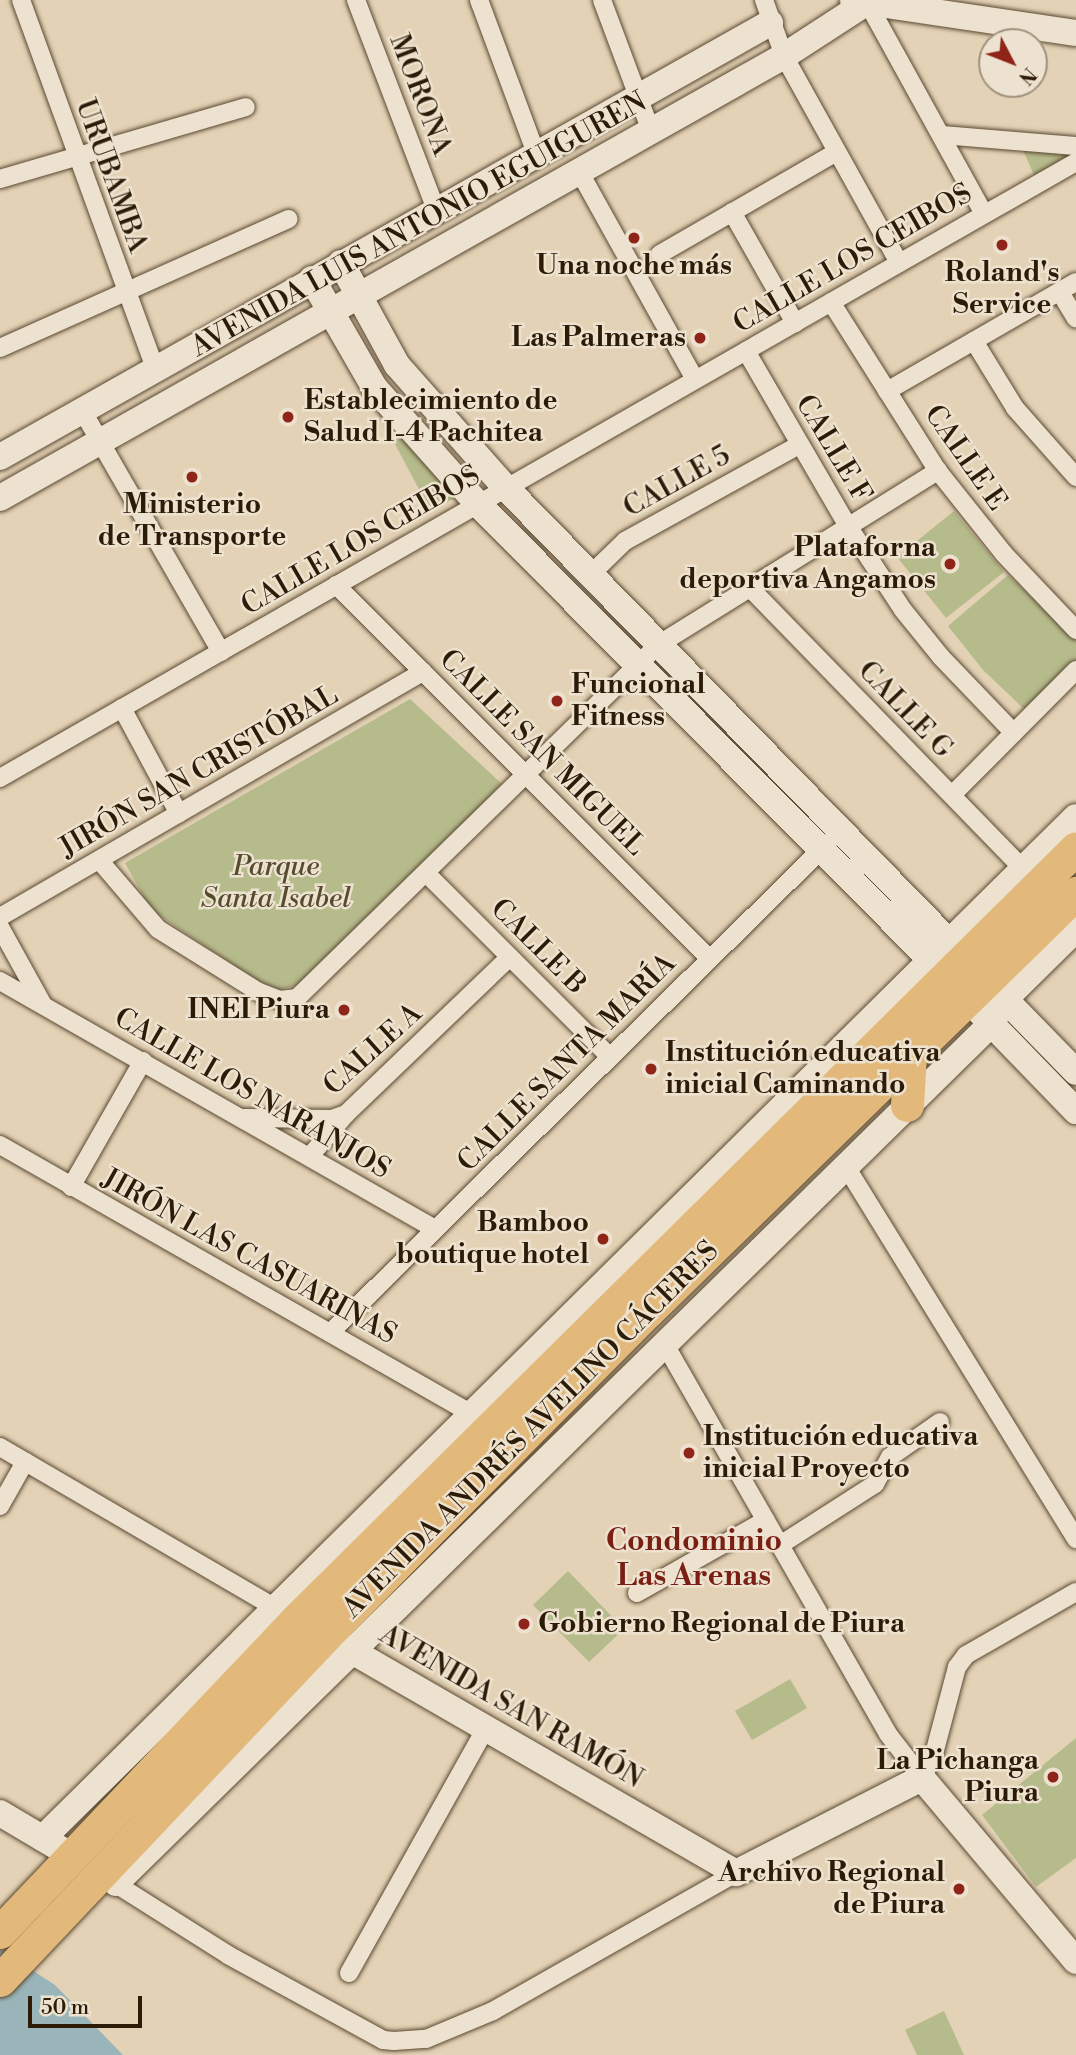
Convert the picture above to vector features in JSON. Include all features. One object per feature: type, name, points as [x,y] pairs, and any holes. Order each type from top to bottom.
[{"type":"highway","name":"AVENIDA ANDRÉS AVELINO CÁCERES","points":[[10,1921],[286,1614],[964,973],[1076,848]]},
{"type":"highway","name":"AVENIDA ANDRÉS AVELINO CÁCERES","points":[[0,1980],[46,1930],[107,1879],[911,1054],[964,973],[1076,893]]},
{"type":"highway","points":[[907,1105],[911,1054]]},
{"type":"street","name":"URUBAMBA","points":[[21,0],[75,157],[155,369]]},
{"type":"street","name":"MORONA","points":[[356,0],[436,210]]},
{"type":"street","points":[[479,0],[536,153]]},
{"type":"street","points":[[602,0],[651,131]]},
{"type":"street","points":[[860,1],[1076,33]]},
{"type":"street","points":[[860,1],[942,135],[984,214]]},
{"type":"street","name":"AVENIDA LUIS ANTONIO EGUIGUREN","points":[[0,498],[784,56],[860,1]]},
{"type":"street","points":[[767,11],[784,56],[899,263]]},
{"type":"street","name":"AVENIDA LUIS ANTONIO EGUIGUREN","points":[[0,457],[637,97],[767,11]]},
{"type":"street","points":[[0,179],[246,107]]},
{"type":"street","points":[[942,135],[1076,146]]},
{"type":"street","points":[[660,254],[837,152]]},
{"type":"street","name":"CALLE LOS CEIBOS","points":[[0,778],[1076,162]]},
{"type":"street","points":[[579,171],[695,379]]},
{"type":"street","points":[[732,212],[795,323]]},
{"type":"street","points":[[0,348],[289,219]]},
{"type":"street","points":[[341,263],[356,296],[397,365],[506,488],[658,645],[831,840],[964,973],[1076,1072]]},
{"type":"street","points":[[312,279],[374,387],[478,504],[635,667],[831,840]]},
{"type":"street","points":[[887,391],[1076,282]]},
{"type":"street","points":[[1060,292],[1076,318]]},
{"type":"street","name":"CALLE E","points":[[831,302],[938,471],[996,545],[1076,630]]},
{"type":"street","points":[[974,341],[1015,408],[1076,477]]},
{"type":"street","name":"CALLE F","points":[[746,351],[848,526],[918,630],[1014,733]]},
{"type":"street","points":[[82,411],[220,652]]},
{"type":"street","name":"CALLE 5","points":[[589,576],[625,541],[799,445]]},
{"type":"street","points":[[99,860],[149,923],[259,992],[279,1000],[309,991],[658,645],[938,471]]},
{"type":"street","name":"CALLE SAN MIGUEL","points":[[336,585],[710,959]]},
{"type":"street","name":"CALLE G","points":[[749,587],[1023,869]]},
{"type":"street","points":[[952,795],[1076,670]]},
{"type":"street","name":"JIRÓN SAN CRISTÓBAL","points":[[0,917],[423,672]]},
{"type":"street","points":[[122,708],[179,814]]},
{"type":"street","name":"AVENIDA ANDRÉS AVELINO CÁCERES","points":[[43,1838],[286,1614],[472,1414],[964,973],[1023,869],[1076,817]]},
{"type":"street","name":"CALLE SANTA MARÍA","points":[[330,1333],[831,840]]},
{"type":"street","name":"CALLE B","points":[[428,875],[610,1057]]},
{"type":"street","points":[[0,927],[43,1005]]},
{"type":"street","name":"AVENIDA ANDRÉS AVELINO CÁCERES","points":[[964,973],[1076,929]]},
{"type":"street","name":"CALLE A","points":[[245,1118],[332,1119],[346,1114],[510,957]]},
{"type":"street","points":[[964,973],[992,1023],[1076,1111]]},
{"type":"street","name":"CALLE LOS NARANJOS","points":[[0,981],[245,1118],[435,1230]]},
{"type":"street","name":"AVENIDA ANDRÉS AVELINO CÁCERES","points":[[338,1643],[663,1341],[992,1023]]},
{"type":"street","points":[[71,1187],[144,1061]]},
{"type":"street","points":[[310,1156],[346,1114]]},
{"type":"street","name":"JIRÓN LAS CASUARINAS","points":[[0,1145],[472,1414]]},
{"type":"street","points":[[845,1165],[1076,1539]]},
{"type":"street","points":[[663,1341],[888,1734],[1076,1961]]},
{"type":"street","points":[[780,1545],[875,1484],[890,1457],[940,1422]]},
{"type":"street","name":"AVENIDA SAN RAMÓN","points":[[0,1447],[736,1873]]},
{"type":"street","points":[[0,1506],[25,1462]]},
{"type":"street","points":[[637,1592],[766,1520]]},
{"type":"street","points":[[107,1879],[228,1955],[383,2040],[426,2039],[493,2011],[736,1873],[922,1778],[934,1754],[957,1667],[966,1655],[1076,1592]]},
{"type":"street","points":[[349,1973],[486,1728]]},
{"type":"street","points":[[0,1813],[71,1856]]},
{"type":"green space","points":[[1022,148],[1076,149],[1076,162],[1038,184]]},
{"type":"green space","points":[[371,399],[455,498],[430,510]]},
{"type":"green space","name":"Plataforna deportiva Angamos","points":[[954,511],[1004,572],[946,618],[897,557]]},
{"type":"green space","points":[[1008,575],[1076,639],[1076,660],[1024,709],[983,670],[948,626]]},
{"type":"green space","name":"Parque Santa Isabel","points":[[410,699],[502,784],[309,982],[273,991],[151,910],[125,863]]},
{"type":"green space","points":[[568,1571],[624,1629],[589,1662],[533,1605]]},
{"type":"green space","points":[[790,1679],[807,1708],[752,1740],[735,1711]]},
{"type":"green space","name":"La Pichanga Piura","points":[[1076,1738],[1076,1858],[1036,1887],[982,1815]]},
{"type":"green space","points":[[944,2011],[964,2055],[917,2055],[905,2030]]},
{"type":"water","points":[[0,1949],[55,1985],[123,2055],[0,2055]]},
{"type":"place","name":"Una noche más","points":[[634,238]]},
{"type":"place","name":"Roland's Service","points":[[1002,245]]},
{"type":"place","name":"Las Palmeras","points":[[700,338]]},
{"type":"place","name":"Establecimiento de Salud I-4 Pachitea","points":[[288,417]]},
{"type":"place","name":"Ministerio de Transporte","points":[[192,477]]},
{"type":"place","name":"Plataforna deportiva Angamos","points":[[950,564]]},
{"type":"place","name":"Funcional Fitness","points":[[557,701]]},
{"type":"place","name":"INEI Piura","points":[[344,1010]]},
{"type":"place","name":"Institución educativa inicial Caminando","points":[[651,1069]]},
{"type":"place","name":"Bamboo boutique hotel","points":[[603,1239]]},
{"type":"place","name":"Institución educativa inicial Proyecto","points":[[689,1453]]},
{"type":"place","name":"Gobierno Regional de Piura","points":[[524,1624]]},
{"type":"place","name":"La Pichanga Piura","points":[[1053,1777]]},
{"type":"place","name":"Archivo Regional de Piura","points":[[959,1889]]},
{"type":"district","name":"Condominio Las Arenas","points":[[694,1558]]}]
